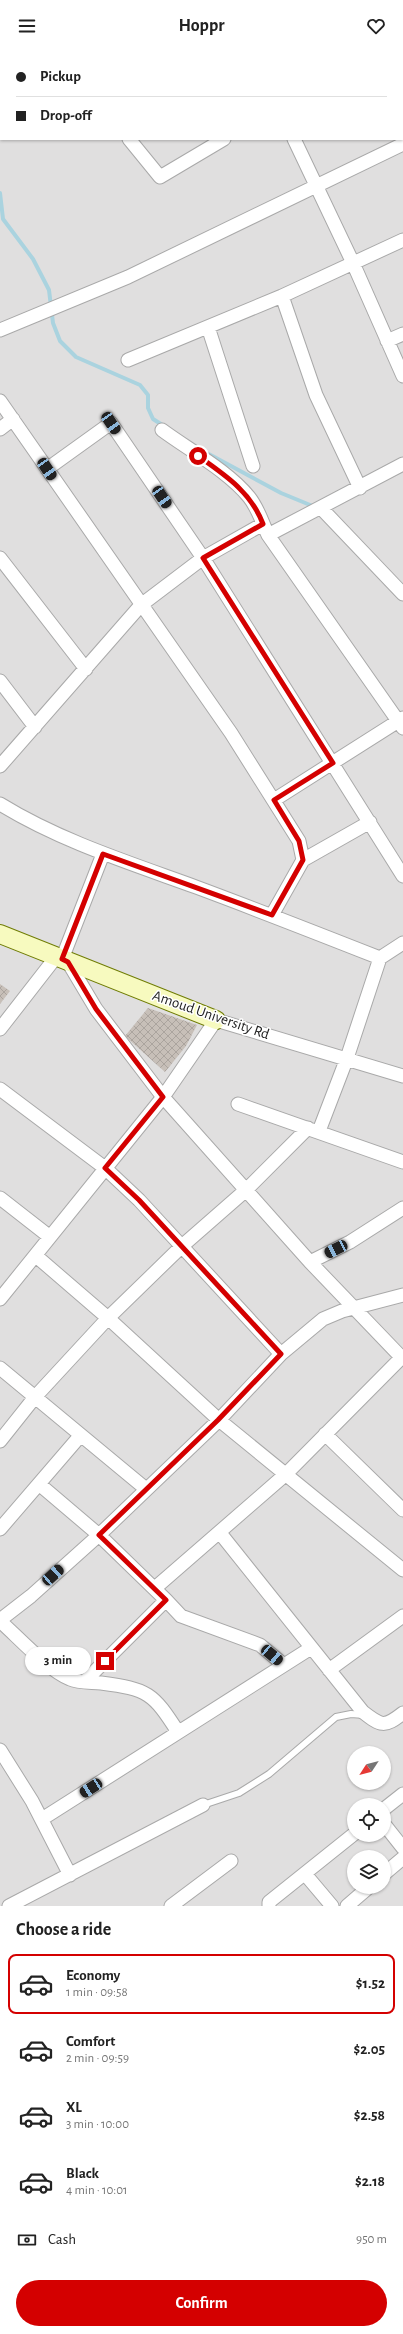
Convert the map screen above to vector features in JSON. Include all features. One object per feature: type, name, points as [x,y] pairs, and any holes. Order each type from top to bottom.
[{"type":"street","points":[[131,140],[160,177],[222,140]]},
{"type":"street","points":[[294,140],[353,263],[403,376]]},
{"type":"street","points":[[0,330],[128,277],[403,144]]},
{"type":"street","points":[[128,360],[282,296],[403,240]]},
{"type":"street","points":[[282,296],[316,395],[360,488]]},
{"type":"street","points":[[208,327],[253,466]]},
{"type":"street","points":[[388,341],[403,334]]},
{"type":"street","points":[[0,401],[231,733],[299,841],[303,860]]},
{"type":"street","points":[[0,429],[13,419]]},
{"type":"street","points":[[47,469],[111,423],[203,558],[403,876]]},
{"type":"street","points":[[162,430],[227,477],[248,496],[257,508],[266,530],[401,722],[274,800]]},
{"type":"street","points":[[0,766],[141,604],[203,558],[266,530],[321,508],[403,464]]},
{"type":"street","points":[[321,508],[403,594]]},
{"type":"street","points":[[0,558],[86,669]]},
{"type":"street","points":[[0,681],[35,727]]},
{"type":"street","points":[[0,804],[16,814],[103,854],[272,915],[380,958]]},
{"type":"street","points":[[272,915],[303,860],[370,822]]},
{"type":"street","points":[[0,1029],[62,959],[103,854]]},
{"type":"street","name":"Amoud University Rd","points":[[0,934],[216,1020],[403,1076]]},
{"type":"street","points":[[0,1441],[35,1397],[108,1318],[182,1246],[314,1130],[347,1058],[380,958],[403,943]]},
{"type":"street","points":[[62,959],[96,1009],[163,1097],[310,1262],[402,1358],[286,1474],[155,1588]]},
{"type":"street","points":[[0,1299],[163,1097],[216,1020]]},
{"type":"street","points":[[0,1089],[105,1168],[182,1246],[281,1354]]},
{"type":"street","points":[[238,1104],[403,1162]]},
{"type":"street","points":[[0,1198],[50,1237]]},
{"type":"street","points":[[310,1262],[350,1242],[403,1208]]},
{"type":"street","points":[[36,1256],[108,1318],[218,1420],[403,1570]]},
{"type":"street","points":[[178,1732],[160,1703],[152,1697],[122,1686],[72,1680],[60,1674],[0,1620],[31,1596],[99,1535],[218,1420],[281,1354],[323,1319],[342,1311],[403,1294]]},
{"type":"street","points":[[0,1368],[80,1436],[146,1489]]},
{"type":"street","points":[[325,1434],[403,1510]]},
{"type":"street","points":[[0,1529],[80,1436]]},
{"type":"street","points":[[38,1484],[99,1535],[182,1616],[260,1645],[284,1665]]},
{"type":"street","points":[[220,1533],[310,1648],[368,1715],[378,1724],[387,1724],[403,1713]]},
{"type":"street","points":[[84,1681],[166,1600]]},
{"type":"street","points":[[330,1670],[403,1616]]},
{"type":"street","points":[[42,1819],[310,1648]]},
{"type":"street","points":[[0,1750],[13,1768],[42,1819],[70,1875]]},
{"type":"street","points":[[391,1803],[403,1794]]},
{"type":"street","points":[[9,1906],[203,1805]]},
{"type":"street","points":[[391,1833],[403,1848]]},
{"type":"street","points":[[267,1905],[347,1840]]},
{"type":"street","points":[[391,1868],[403,1858]]},
{"type":"street","points":[[171,1906],[231,1861]]},
{"type":"street","points":[[305,1874],[332,1906]]},
{"type":"street","points":[[347,1906],[361,1894]]},
{"type":"lane","points":[[203,1805],[238,1793],[269,1774],[336,1717],[351,1714],[368,1715]]},
{"type":"shaded area","points":[[0,140],[403,140],[403,1906],[0,1906]]},
{"type":"building","points":[[0,984],[10,991],[0,1004]]},
{"type":"building","points":[[148,1008],[197,1025],[186,1046],[165,1072],[125,1036]]},
{"type":"waterway","points":[[0,193],[3,219],[33,259],[49,290],[53,323],[60,341],[76,357],[140,385],[148,395],[148,408],[153,419],[164,426]]},
{"type":"waterway","points":[[205,452],[281,493],[315,507]]},
{"type":"route","points":[[105,1661],[166,1600],[99,1535],[218,1420],[281,1354],[139,1200],[105,1168],[163,1097],[96,1009],[83,990],[68,962],[62,959],[103,854],[272,915],[303,860],[303,851],[299,841],[274,800],[333,763],[203,558],[263,524],[257,508],[248,496],[227,477],[198,456]]}]
